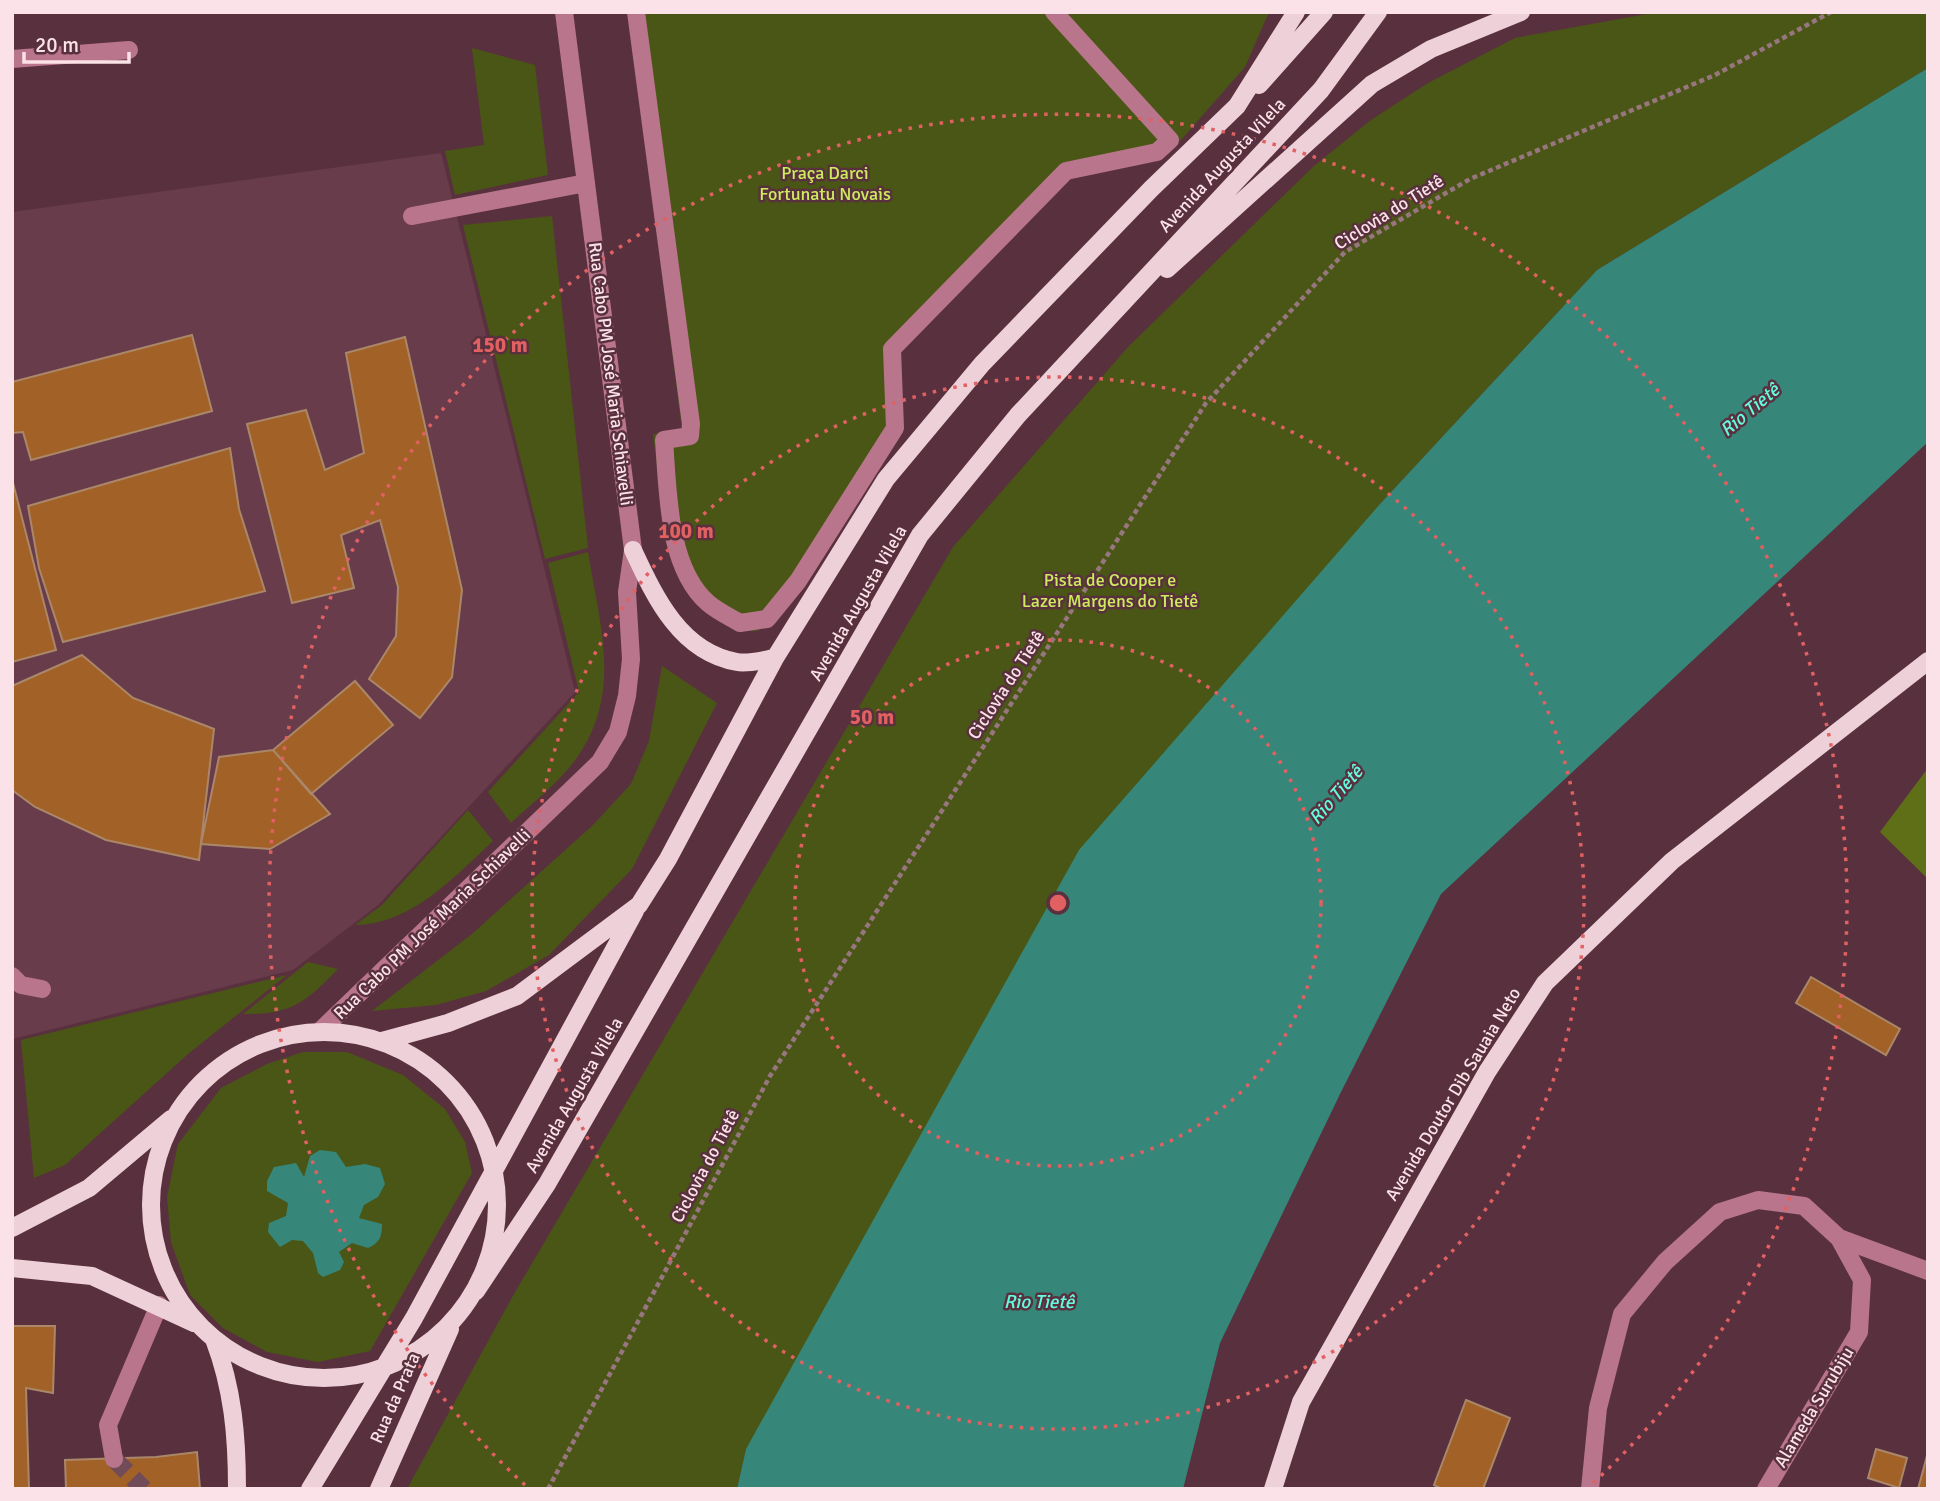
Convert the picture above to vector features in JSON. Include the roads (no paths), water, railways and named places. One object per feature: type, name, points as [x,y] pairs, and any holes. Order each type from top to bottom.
[{"type":"main road","name":"Avenida Augusta Vilela","points":[[382,1041],[448,1023],[517,996],[639,905],[668,859],[775,658],[886,480],[982,364],[1151,189],[1237,106],[1296,12]]},
{"type":"main road","points":[[1237,106],[1266,79],[1324,12]]},
{"type":"main road","name":"Avenida Augusta Vilela","points":[[476,1291],[547,1184],[920,536],[1018,415],[1321,90],[1378,12]]},
{"type":"main road","points":[[1101,327],[1256,191],[1372,84],[1430,49],[1521,12]]},
{"type":"main road","points":[[633,550],[661,607],[698,648],[738,663],[775,658]]},
{"type":"main road","name":"Avenida Doutor Dib Sauaia Neto","points":[[1273,1489],[1301,1402],[1481,1084],[1545,983],[1672,861],[1928,661]]},
{"type":"main road","points":[[310,1489],[414,1318],[639,905]]},
{"type":"main road","points":[[12,1228],[89,1188],[174,1117],[211,1072],[262,1042],[320,1031],[351,1033],[382,1041],[434,1070],[473,1117],[495,1173],[496,1234],[476,1291],[451,1325],[418,1352],[380,1371],[322,1380],[264,1369],[214,1339],[198,1324],[172,1288],[156,1247],[150,1202],[157,1158],[174,1117]]},
{"type":"main road","points":[[12,1268],[92,1276],[198,1324]]},
{"type":"main road","name":"Rua da Prata","points":[[379,1489],[451,1325]]},
{"type":"main road","points":[[214,1339],[231,1389],[235,1415],[237,1489]]},
{"type":"street","name":"Rua Cabo PM José Maria Schiavelli","points":[[320,1031],[600,762],[618,733],[631,659],[627,592],[633,550],[564,12]]},
{"type":"street","points":[[636,12],[691,424],[690,436],[664,440],[671,529],[686,572],[707,602],[740,623],[767,619],[797,581],[895,428],[892,349],[1066,172],[1157,152],[1170,140],[1054,12]]},
{"type":"street","points":[[12,59],[129,50]]},
{"type":"street","points":[[412,216],[586,183]]},
{"type":"street","points":[[12,976],[21,985],[43,989]]},
{"type":"street","name":"Alameda Surubiju","points":[[1590,1489],[1598,1408],[1622,1314],[1665,1262],[1720,1212],[1758,1200],[1804,1206],[1839,1238],[1862,1280],[1858,1332],[1766,1489]]},
{"type":"street","points":[[1839,1238],[1928,1271]]},
{"type":"street","points":[[114,1459],[108,1425],[159,1305]]},
{"type":"water","name":"Rio Tietê","points":[[1928,68],[1928,442],[1441,894],[1341,1092],[1220,1343],[1183,1489],[737,1489],[746,1449],[1079,850],[1380,504],[1597,270]]},
{"type":"water","points":[[320,1150],[336,1152],[346,1167],[365,1164],[380,1168],[385,1184],[378,1197],[364,1205],[359,1218],[382,1224],[378,1241],[368,1248],[352,1243],[339,1252],[344,1262],[340,1270],[323,1277],[318,1273],[313,1253],[303,1241],[292,1240],[280,1247],[268,1232],[269,1223],[286,1216],[288,1203],[267,1191],[267,1181],[274,1167],[296,1163],[304,1177],[310,1156]]},
{"type":"tunnel","points":[[114,1459],[144,1489]]},
{"type":"park label","name":"Praça Darci Fortunatu Novais","points":[[825,183]]},
{"type":"park label","name":"Pista de Cooper e Lazer Margens do Tietê","points":[[1110,590]]}]
